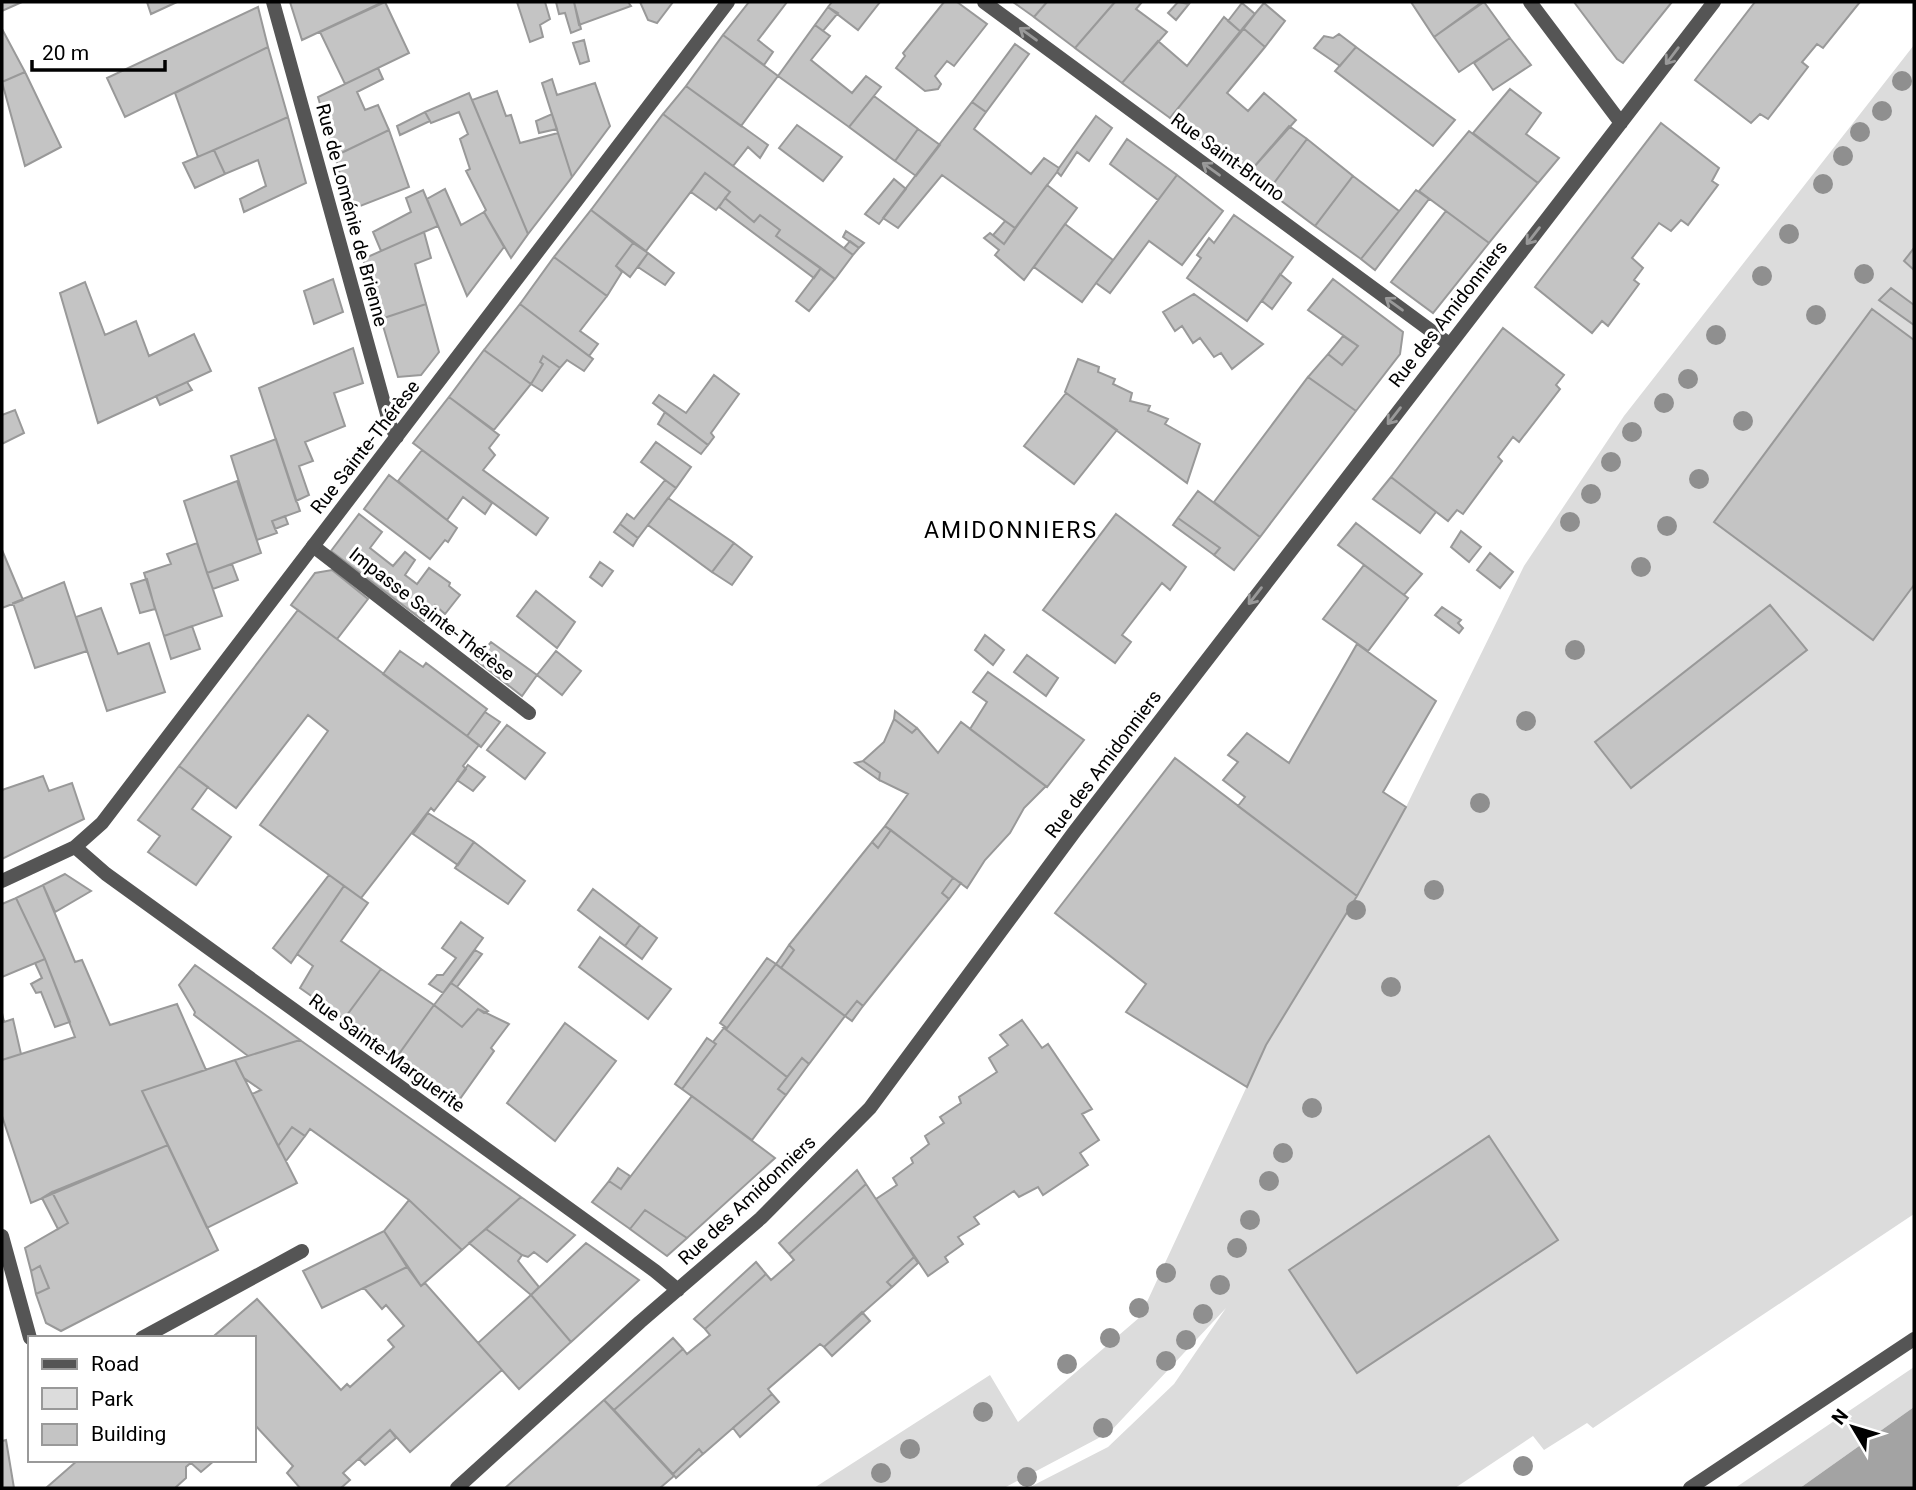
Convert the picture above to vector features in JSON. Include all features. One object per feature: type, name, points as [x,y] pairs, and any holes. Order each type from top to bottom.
[{"type":"street","name":"Rue de Loménie de Brienne","points":[[273,2],[390,425],[397,437]]},
{"type":"street","name":"Rue Sainte-Thérèse","points":[[2,881],[75,847],[102,823],[728,2]]},
{"type":"street","name":"Rue Saint-Bruno","points":[[984,2],[1449,344]]},
{"type":"street","points":[[1531,2],[1621,123]]},
{"type":"street","name":"Rue des Amidonniers","points":[[457,1488],[761,1218],[870,1108],[1075,831],[1714,2]]},
{"type":"street","name":"Impasse Sainte-Thérèse","points":[[313,547],[528,713]]},
{"type":"street","name":"Rue Sainte-Marguerite","points":[[75,847],[106,874],[678,1290]]},
{"type":"street","points":[[2,1236],[29,1336]]},
{"type":"street","points":[[146,1336],[302,1251]]},
{"type":"street","points":[[1690,1488],[1914,1339]]},
{"type":"green space","points":[[1914,45],[1914,1214],[1593,1428],[1587,1423],[1544,1450],[1533,1436],[1455,1488],[1028,1488],[1108,1447],[1174,1384],[1226,1308],[1110,1432],[1004,1488],[814,1488],[990,1375],[1018,1422],[1140,1317],[1266,1045],[1357,896],[1406,807],[1524,566],[1624,416]]},
{"type":"green space","points":[[1914,1367],[1914,1407],[1800,1488],[1735,1488]]},
{"type":"shaded area","points":[[1914,1407],[1914,1488],[1800,1488]]},
{"type":"building","points":[[2,2],[22,2],[2,11]]},
{"type":"building","points":[[147,2],[177,2],[151,14]]},
{"type":"building","points":[[290,2],[383,2],[302,40]]},
{"type":"building","points":[[385,2],[409,53],[345,84],[320,32]]},
{"type":"building","points":[[517,2],[545,2],[550,19],[540,25],[543,37],[530,42]]},
{"type":"building","points":[[556,2],[574,2],[581,29],[571,33],[565,13],[559,14]]},
{"type":"building","points":[[574,2],[628,2],[631,6],[579,25]]},
{"type":"building","points":[[640,2],[673,2],[657,23],[648,20]]},
{"type":"building","points":[[749,2],[787,2],[758,40],[773,52],[764,65],[723,35]]},
{"type":"building","points":[[832,2],[880,2],[858,30],[828,7]]},
{"type":"building","points":[[944,2],[957,2],[987,24],[954,66],[947,61],[935,76],[941,84],[938,89],[925,91],[896,68],[905,56],[903,53]]},
{"type":"building","points":[[1013,2],[1047,2],[1034,17]]},
{"type":"building","points":[[1047,2],[1114,3],[1075,48],[1034,17]]},
{"type":"building","points":[[1115,2],[1142,2],[1136,9],[1167,32],[1122,83],[1075,48]]},
{"type":"building","points":[[1178,2],[1189,4],[1176,20],[1168,13]]},
{"type":"building","points":[[1411,2],[1482,2],[1434,37]]},
{"type":"building","points":[[1484,2],[1510,38],[1459,72],[1434,37]]},
{"type":"building","points":[[1574,2],[1672,2],[1623,63],[1617,59]]},
{"type":"building","points":[[1755,2],[1860,2],[1823,48],[1817,44],[1802,62],[1808,67],[1768,119],[1760,114],[1751,123],[1695,80]]},
{"type":"building","points":[[1242,3],[1255,14],[1241,32],[1228,21]]},
{"type":"building","points":[[1264,3],[1285,21],[1265,47],[1243,28]]},
{"type":"building","points":[[258,7],[268,47],[125,117],[107,78]]},
{"type":"building","points":[[828,7],[838,13],[823,31],[815,25]]},
{"type":"building","points":[[1224,17],[1241,32],[1170,118],[1122,83],[1158,41],[1187,66]]},
{"type":"building","points":[[815,25],[830,36],[811,60],[852,93],[866,76],[881,87],[849,127],[778,76]]},
{"type":"building","points":[[1243,28],[1265,47],[1227,93],[1248,111],[1264,93],[1296,120],[1247,175],[1170,118]]},
{"type":"building","points":[[2,29],[25,72],[2,82]]},
{"type":"building","points":[[1339,34],[1356,47],[1340,66],[1314,48],[1324,36],[1333,38]]},
{"type":"building","points":[[723,35],[778,76],[741,126],[686,86]]},
{"type":"building","points":[[1510,38],[1531,65],[1493,90],[1474,63]]},
{"type":"building","points":[[584,40],[589,61],[580,64],[573,43]]},
{"type":"building","points":[[1015,44],[1029,54],[986,112],[972,102]]},
{"type":"building","points":[[268,47],[288,117],[198,157],[175,93]]},
{"type":"building","points":[[1356,47],[1455,120],[1433,146],[1335,71]]},
{"type":"building","points":[[378,68],[383,79],[357,92],[365,110],[378,105],[389,130],[335,156],[318,97]]},
{"type":"building","points":[[25,72],[61,147],[25,166],[2,82]]},
{"type":"building","points":[[552,79],[557,95],[595,83],[610,126],[572,177],[542,83]]},
{"type":"building","points":[[686,86],[768,145],[760,158],[748,147],[733,166],[663,114]]},
{"type":"building","points":[[1510,89],[1541,113],[1526,134],[1559,158],[1538,183],[1473,133]]},
{"type":"building","points":[[497,91],[506,116],[511,115],[520,143],[558,133],[572,177],[528,234],[472,100]]},
{"type":"building","points":[[469,93],[528,234],[511,258],[484,212],[486,210],[466,171],[470,169],[460,139],[468,134],[459,112],[431,123],[425,112]]},
{"type":"building","points":[[874,96],[918,129],[895,161],[849,127]]},
{"type":"building","points":[[972,102],[986,112],[974,129],[1031,174],[1044,158],[1059,168],[1015,228],[942,175],[898,228],[883,218]]},
{"type":"building","points":[[425,112],[430,121],[400,135],[397,126]]},
{"type":"building","points":[[552,114],[557,129],[539,133],[536,121]]},
{"type":"building","points":[[663,114],[853,255],[835,279],[776,236],[780,230],[760,215],[754,222],[725,198],[730,192],[705,173],[646,251],[591,210]]},
{"type":"building","points":[[1096,116],[1112,128],[1089,161],[1077,152],[1061,176],[1057,172],[1059,168]]},
{"type":"building","points":[[288,117],[306,183],[244,212],[240,199],[266,186],[258,160],[225,174],[214,150]]},
{"type":"building","points":[[1661,123],[1719,168],[1712,181],[1718,185],[1688,225],[1681,220],[1671,231],[1659,223],[1632,258],[1643,268],[1634,280],[1639,284],[1608,326],[1602,321],[1592,333],[1535,287]]},
{"type":"building","points":[[797,125],[842,157],[823,181],[779,148]]},
{"type":"building","points":[[1289,126],[1307,139],[1268,191],[1247,175]]},
{"type":"building","points":[[918,129],[940,145],[916,176],[895,161]]},
{"type":"building","points":[[389,130],[409,187],[350,210],[335,156]]},
{"type":"building","points":[[1469,131],[1538,183],[1489,243],[1419,191]]},
{"type":"building","points":[[1127,139],[1177,175],[1158,200],[1110,164]]},
{"type":"building","points":[[1307,139],[1353,176],[1315,226],[1268,191]]},
{"type":"building","points":[[214,150],[225,174],[195,188],[183,163]]},
{"type":"building","points":[[705,173],[730,192],[716,210],[691,192]]},
{"type":"building","points":[[1177,175],[1223,211],[1182,265],[1149,241],[1110,293],[1096,283]]},
{"type":"building","points":[[1353,176],[1399,211],[1361,259],[1315,226]]},
{"type":"building","points":[[894,179],[906,189],[879,224],[865,214]]},
{"type":"building","points":[[1047,185],[1077,208],[1024,280],[995,255],[999,250],[984,238],[990,233],[1004,244]]},
{"type":"building","points":[[445,189],[461,225],[484,212],[504,247],[467,296],[427,199]]},
{"type":"building","points":[[423,190],[438,226],[381,251],[373,232],[411,212],[406,198]]},
{"type":"building","points":[[1416,190],[1429,199],[1375,270],[1361,259]]},
{"type":"building","points":[[725,198],[754,222],[760,215],[780,230],[776,236],[821,268],[814,278],[719,207]]},
{"type":"building","points":[[591,210],[633,243],[616,266],[622,272],[607,296],[554,257]]},
{"type":"building","points":[[1446,211],[1489,243],[1433,313],[1391,282]]},
{"type":"building","points":[[1234,215],[1293,257],[1247,321],[1187,278],[1201,258],[1197,255],[1209,238],[1214,243]]},
{"type":"building","points":[[1005,221],[1015,228],[1004,244],[993,235]]},
{"type":"building","points":[[1065,224],[1113,260],[1082,302],[1034,267]]},
{"type":"building","points":[[846,231],[864,243],[859,248],[843,237]]},
{"type":"building","points":[[424,232],[431,258],[415,264],[426,304],[381,319],[363,259]]},
{"type":"building","points":[[850,241],[859,248],[853,255],[844,248]]},
{"type":"building","points":[[633,243],[648,253],[630,277],[616,266]]},
{"type":"building","points":[[1914,248],[1914,270],[1904,261]]},
{"type":"building","points":[[648,253],[674,273],[665,285],[638,267]]},
{"type":"building","points":[[554,257],[607,296],[580,331],[598,344],[589,356],[520,304]]},
{"type":"building","points":[[821,268],[835,279],[809,311],[796,301]]},
{"type":"building","points":[[1280,274],[1291,283],[1272,309],[1262,301]]},
{"type":"building","points":[[333,279],[343,312],[314,324],[304,291]]},
{"type":"building","points":[[1333,279],[1403,332],[1400,354],[1356,411],[1308,377],[1328,354],[1342,365],[1358,346],[1308,310]]},
{"type":"building","points":[[85,282],[105,335],[136,321],[149,356],[194,334],[211,371],[98,423],[60,293]]},
{"type":"building","points":[[1891,288],[1914,305],[1914,325],[1879,300]]},
{"type":"building","points":[[1194,294],[1263,344],[1232,369],[1221,353],[1214,357],[1200,338],[1193,343],[1182,326],[1175,331],[1163,312]]},
{"type":"building","points":[[426,304],[439,352],[421,375],[398,377],[381,319]]},
{"type":"building","points":[[520,304],[593,359],[584,371],[567,360],[560,368],[543,356],[540,362],[543,364],[531,384],[484,350]]},
{"type":"building","points":[[1872,309],[1914,340],[1914,585],[1873,640],[1714,522]]},
{"type":"building","points":[[1503,328],[1564,375],[1556,385],[1560,389],[1519,442],[1513,437],[1498,457],[1502,461],[1463,514],[1457,510],[1448,521],[1391,477]]},
{"type":"building","points":[[1343,336],[1358,346],[1342,365],[1328,354]]},
{"type":"building","points":[[353,348],[363,383],[334,393],[345,426],[305,442],[313,461],[299,466],[309,495],[296,501],[259,388]]},
{"type":"building","points":[[484,350],[531,384],[494,430],[449,397]]},
{"type":"building","points":[[543,356],[560,368],[542,391],[531,384],[543,364],[540,362]]},
{"type":"building","points":[[1078,359],[1099,367],[1098,372],[1115,379],[1113,384],[1132,393],[1130,401],[1150,406],[1148,411],[1168,419],[1165,424],[1200,444],[1187,483],[1065,392]]},
{"type":"building","points":[[714,375],[739,394],[711,433],[714,437],[708,445],[653,403],[659,395],[686,413]]},
{"type":"building","points":[[1308,377],[1356,411],[1260,537],[1214,502]]},
{"type":"building","points":[[187,382],[192,390],[160,405],[156,396]]},
{"type":"building","points":[[1066,393],[1117,430],[1074,484],[1024,446]]},
{"type":"building","points":[[449,397],[499,435],[489,448],[495,455],[483,470],[548,518],[536,535],[413,443]]},
{"type":"building","points":[[15,410],[24,433],[2,444],[2,415]]},
{"type":"building","points":[[665,412],[708,445],[701,454],[658,424]]},
{"type":"building","points":[[276,439],[300,511],[272,521],[277,533],[257,540],[231,456]]},
{"type":"building","points":[[656,442],[691,467],[676,488],[641,462]]},
{"type":"building","points":[[422,450],[492,503],[485,514],[463,497],[447,520],[398,481]]},
{"type":"building","points":[[389,475],[457,528],[448,542],[445,540],[430,559],[364,509]]},
{"type":"building","points":[[1391,477],[1436,512],[1420,533],[1373,499]]},
{"type":"building","points":[[665,480],[676,488],[638,538],[620,524],[627,514],[634,519]]},
{"type":"building","points":[[237,481],[261,553],[207,573],[184,501]]},
{"type":"building","points":[[1198,491],[1260,537],[1234,570],[1214,555],[1220,548],[1178,518]]},
{"type":"building","points":[[668,498],[734,543],[712,572],[648,525]]},
{"type":"building","points":[[359,514],[382,532],[370,548],[393,566],[405,552],[415,560],[405,575],[417,584],[429,568],[450,583],[449,586],[460,595],[445,614],[435,605],[424,621],[331,551]]},
{"type":"building","points":[[1116,514],[1186,567],[1170,590],[1162,583],[1122,635],[1131,642],[1115,663],[1043,610]]},
{"type":"building","points":[[285,516],[288,524],[275,529],[272,521]]},
{"type":"building","points":[[1178,518],[1220,548],[1214,555],[1173,525]]},
{"type":"building","points":[[1356,523],[1422,574],[1404,595],[1338,545]]},
{"type":"building","points":[[620,524],[638,538],[633,546],[614,532]]},
{"type":"building","points":[[1461,531],[1481,547],[1469,562],[1451,547]]},
{"type":"building","points":[[197,543],[222,616],[164,636],[144,573],[171,564],[167,554]]},
{"type":"building","points":[[734,543],[752,557],[732,585],[712,572]]},
{"type":"building","points":[[2,550],[23,600],[2,608]]},
{"type":"building","points":[[1490,553],[1513,572],[1500,588],[1477,570]]},
{"type":"building","points":[[600,562],[613,571],[602,586],[590,577]]},
{"type":"building","points":[[232,564],[238,580],[213,589],[207,573]]},
{"type":"building","points":[[1364,565],[1408,598],[1368,651],[1323,619]]},
{"type":"building","points":[[332,570],[368,599],[337,639],[291,605],[315,573]]},
{"type":"building","points":[[147,579],[155,609],[140,613],[131,584]]},
{"type":"building","points":[[64,582],[87,651],[35,668],[13,603]]},
{"type":"building","points":[[536,591],[575,622],[557,648],[517,616]]},
{"type":"building","points":[[1770,605],[1807,650],[1631,788],[1595,742]]},
{"type":"building","points":[[1442,607],[1461,620],[1458,623],[1463,628],[1459,633],[1435,615]]},
{"type":"building","points":[[101,608],[118,654],[149,643],[165,692],[107,711],[76,617]]},
{"type":"building","points":[[298,610],[479,745],[463,766],[466,769],[434,811],[431,808],[361,898],[260,825],[328,731],[308,715],[236,808],[179,766]]},
{"type":"building","points":[[192,626],[200,649],[171,659],[164,636]]},
{"type":"building","points":[[985,635],[1004,650],[993,665],[975,650]]},
{"type":"building","points":[[491,642],[537,675],[522,696],[476,660]]},
{"type":"building","points":[[1357,644],[1436,701],[1383,792],[1406,807],[1357,896],[1238,806],[1245,797],[1223,780],[1238,762],[1228,755],[1247,733],[1289,763]]},
{"type":"building","points":[[400,651],[423,667],[426,663],[487,709],[467,736],[383,674]]},
{"type":"building","points":[[556,651],[581,671],[562,695],[537,675]]},
{"type":"building","points":[[1027,655],[1058,678],[1046,696],[1014,672]]},
{"type":"building","points":[[988,672],[1084,740],[1047,787],[970,729],[987,702],[973,692]]},
{"type":"building","points":[[895,711],[917,728],[912,733],[894,719]]},
{"type":"building","points":[[485,712],[500,722],[481,747],[467,736]]},
{"type":"building","points":[[894,719],[912,733],[917,728],[938,753],[961,722],[1046,786],[1024,808],[1010,833],[985,860],[967,888],[885,826],[908,794],[879,780],[880,773],[863,761],[884,742]]},
{"type":"building","points":[[507,725],[545,753],[525,779],[487,750]]},
{"type":"building","points":[[1175,758],[1357,896],[1266,1045],[1247,1087],[1126,1012],[1146,984],[1055,913]]},
{"type":"building","points":[[863,761],[880,773],[879,780],[855,763]]},
{"type":"building","points":[[468,765],[485,777],[473,791],[457,780]]},
{"type":"building","points":[[179,766],[208,787],[192,809],[231,837],[196,885],[148,852],[160,836],[138,820]]},
{"type":"building","points":[[43,776],[49,791],[72,783],[84,819],[2,859],[2,790]]},
{"type":"building","points":[[428,813],[474,842],[458,865],[413,834]]},
{"type":"building","points":[[885,826],[891,830],[878,848],[872,842]]},
{"type":"building","points":[[891,830],[953,878],[942,893],[949,899],[863,1006],[857,1001],[845,1016],[781,968],[794,950],[789,945],[872,842],[878,848]]},
{"type":"building","points":[[474,842],[525,881],[508,904],[455,868]]},
{"type":"building","points":[[65,874],[91,891],[55,912],[43,885]]},
{"type":"building","points":[[329,875],[344,886],[291,963],[273,948]]},
{"type":"building","points":[[953,878],[961,883],[949,899],[942,893]]},
{"type":"building","points":[[43,885],[75,962],[82,960],[110,1025],[177,1004],[206,1070],[142,1091],[168,1145],[31,1203],[2,1116],[2,1060],[75,1037],[45,959],[16,898]]},
{"type":"building","points":[[344,886],[368,903],[341,941],[381,969],[344,1019],[300,988],[313,966],[297,954]]},
{"type":"building","points":[[593,889],[640,925],[625,946],[578,910]]},
{"type":"building","points":[[16,898],[45,959],[2,977],[2,904]]},
{"type":"building","points":[[461,922],[483,938],[443,993],[429,984],[437,975],[443,975],[456,958],[442,948]]},
{"type":"building","points":[[640,925],[657,938],[642,959],[625,946]]},
{"type":"building","points":[[600,937],[671,989],[648,1019],[579,967]]},
{"type":"building","points":[[789,945],[794,950],[781,968],[776,964]]},
{"type":"building","points":[[475,950],[482,954],[457,987],[451,983]]},
{"type":"building","points":[[767,958],[776,964],[727,1028],[720,1023]]},
{"type":"building","points":[[45,959],[70,1022],[55,1027],[41,992],[36,993],[31,984],[42,978],[35,963]]},
{"type":"building","points":[[776,964],[845,1016],[809,1064],[802,1058],[787,1077],[724,1028],[727,1028]]},
{"type":"building","points":[[195,965],[300,1040],[248,1056],[194,1015],[195,1012],[179,985]]},
{"type":"building","points":[[381,969],[434,1005],[396,1058],[344,1019]]},
{"type":"building","points":[[451,983],[488,1011],[484,1013],[478,1009],[462,1027],[434,1005]]},
{"type":"building","points":[[857,1001],[863,1006],[852,1021],[845,1016]]},
{"type":"building","points":[[434,1005],[462,1027],[478,1009],[509,1024],[491,1048],[494,1051],[457,1103],[396,1058]]},
{"type":"building","points":[[2,1013],[4,1022],[13,1019],[21,1054],[2,1060]]},
{"type":"building","points":[[1022,1020],[1042,1048],[1048,1044],[1092,1109],[1082,1114],[1099,1140],[1080,1153],[1088,1165],[1043,1195],[1038,1187],[1019,1197],[1014,1191],[974,1217],[979,1224],[958,1237],[963,1244],[945,1257],[948,1262],[928,1276],[876,1199],[897,1185],[893,1178],[913,1163],[911,1158],[929,1144],[925,1136],[944,1123],[940,1117],[961,1103],[959,1097],[997,1072],[989,1058],[1008,1045],[1000,1035]]},
{"type":"building","points":[[565,1023],[616,1061],[555,1141],[507,1103]]},
{"type":"building","points":[[724,1028],[787,1077],[778,1089],[786,1095],[752,1140],[682,1089],[716,1044],[713,1042]]},
{"type":"building","points":[[707,1038],[716,1044],[682,1089],[675,1084]]},
{"type":"building","points":[[300,1040],[521,1197],[462,1250],[409,1200],[310,1129],[305,1136],[292,1127],[278,1146],[252,1094],[261,1090],[244,1078],[235,1060]]},
{"type":"building","points":[[802,1058],[809,1064],[786,1095],[778,1089]]},
{"type":"building","points":[[235,1060],[297,1183],[207,1228],[142,1091]]},
{"type":"building","points":[[692,1096],[775,1158],[687,1238],[645,1210],[630,1229],[592,1202],[609,1181],[621,1189]]},
{"type":"building","points":[[292,1127],[305,1136],[286,1161],[278,1146]]},
{"type":"building","points":[[1489,1136],[1558,1240],[1357,1373],[1289,1270]]},
{"type":"building","points":[[168,1145],[218,1250],[61,1331],[46,1323],[36,1294],[49,1288],[40,1266],[31,1271],[25,1248],[68,1223],[52,1192]]},
{"type":"building","points":[[618,1168],[630,1176],[621,1189],[609,1181]]},
{"type":"building","points":[[857,1170],[866,1184],[789,1254],[779,1243]]},
{"type":"building","points":[[866,1184],[914,1257],[887,1282],[892,1287],[824,1347],[820,1344],[768,1389],[772,1394],[703,1454],[699,1449],[673,1474],[614,1410],[683,1349],[687,1354],[710,1335],[705,1329],[766,1274],[771,1280],[794,1260],[789,1254]]},
{"type":"building","points":[[52,1192],[68,1223],[58,1229],[42,1198]]},
{"type":"building","points":[[521,1197],[575,1235],[547,1262],[534,1252],[528,1257],[522,1255],[486,1229]]},
{"type":"building","points":[[409,1200],[462,1250],[421,1286],[384,1231]]},
{"type":"building","points":[[645,1210],[687,1238],[667,1256],[630,1229]]},
{"type":"building","points":[[486,1229],[522,1255],[518,1261],[539,1287],[531,1295],[469,1243]]},
{"type":"building","points":[[384,1231],[407,1267],[322,1308],[303,1271]]},
{"type":"building","points":[[586,1243],[639,1280],[571,1342],[531,1295]]},
{"type":"building","points":[[914,1257],[918,1263],[892,1287],[887,1282]]},
{"type":"building","points":[[756,1262],[766,1274],[705,1329],[694,1319]]},
{"type":"building","points":[[40,1266],[49,1288],[36,1294],[31,1271]]},
{"type":"building","points":[[407,1267],[421,1286],[425,1283],[502,1370],[410,1452],[390,1430],[343,1473],[350,1480],[341,1488],[300,1488],[287,1473],[293,1466],[256,1426],[256,1336],[214,1336],[257,1299],[341,1390],[347,1384],[350,1387],[394,1347],[388,1340],[404,1326],[386,1305],[382,1309],[364,1288]]},
{"type":"building","points":[[531,1295],[571,1342],[519,1389],[478,1343]]},
{"type":"building","points":[[862,1312],[870,1321],[832,1356],[824,1347]]},
{"type":"building","points":[[673,1338],[683,1349],[614,1410],[604,1400]]},
{"type":"building","points":[[772,1394],[779,1402],[740,1437],[733,1428]]},
{"type":"building","points":[[604,1400],[674,1476],[660,1488],[505,1488]]},
{"type":"building","points":[[390,1430],[396,1438],[365,1465],[359,1459]]},
{"type":"building","points":[[6,1440],[14,1488],[2,1488],[2,1441]]},
{"type":"building","points":[[699,1449],[703,1454],[676,1478],[673,1474]]},
{"type":"building","points":[[76,1462],[192,1462],[186,1467],[186,1478],[175,1488],[46,1488]]},
{"type":"building","points":[[192,1462],[213,1462],[201,1472]]},
{"type":"district","name":"AMIDONNIERS","points":[[1011,530]]}]
